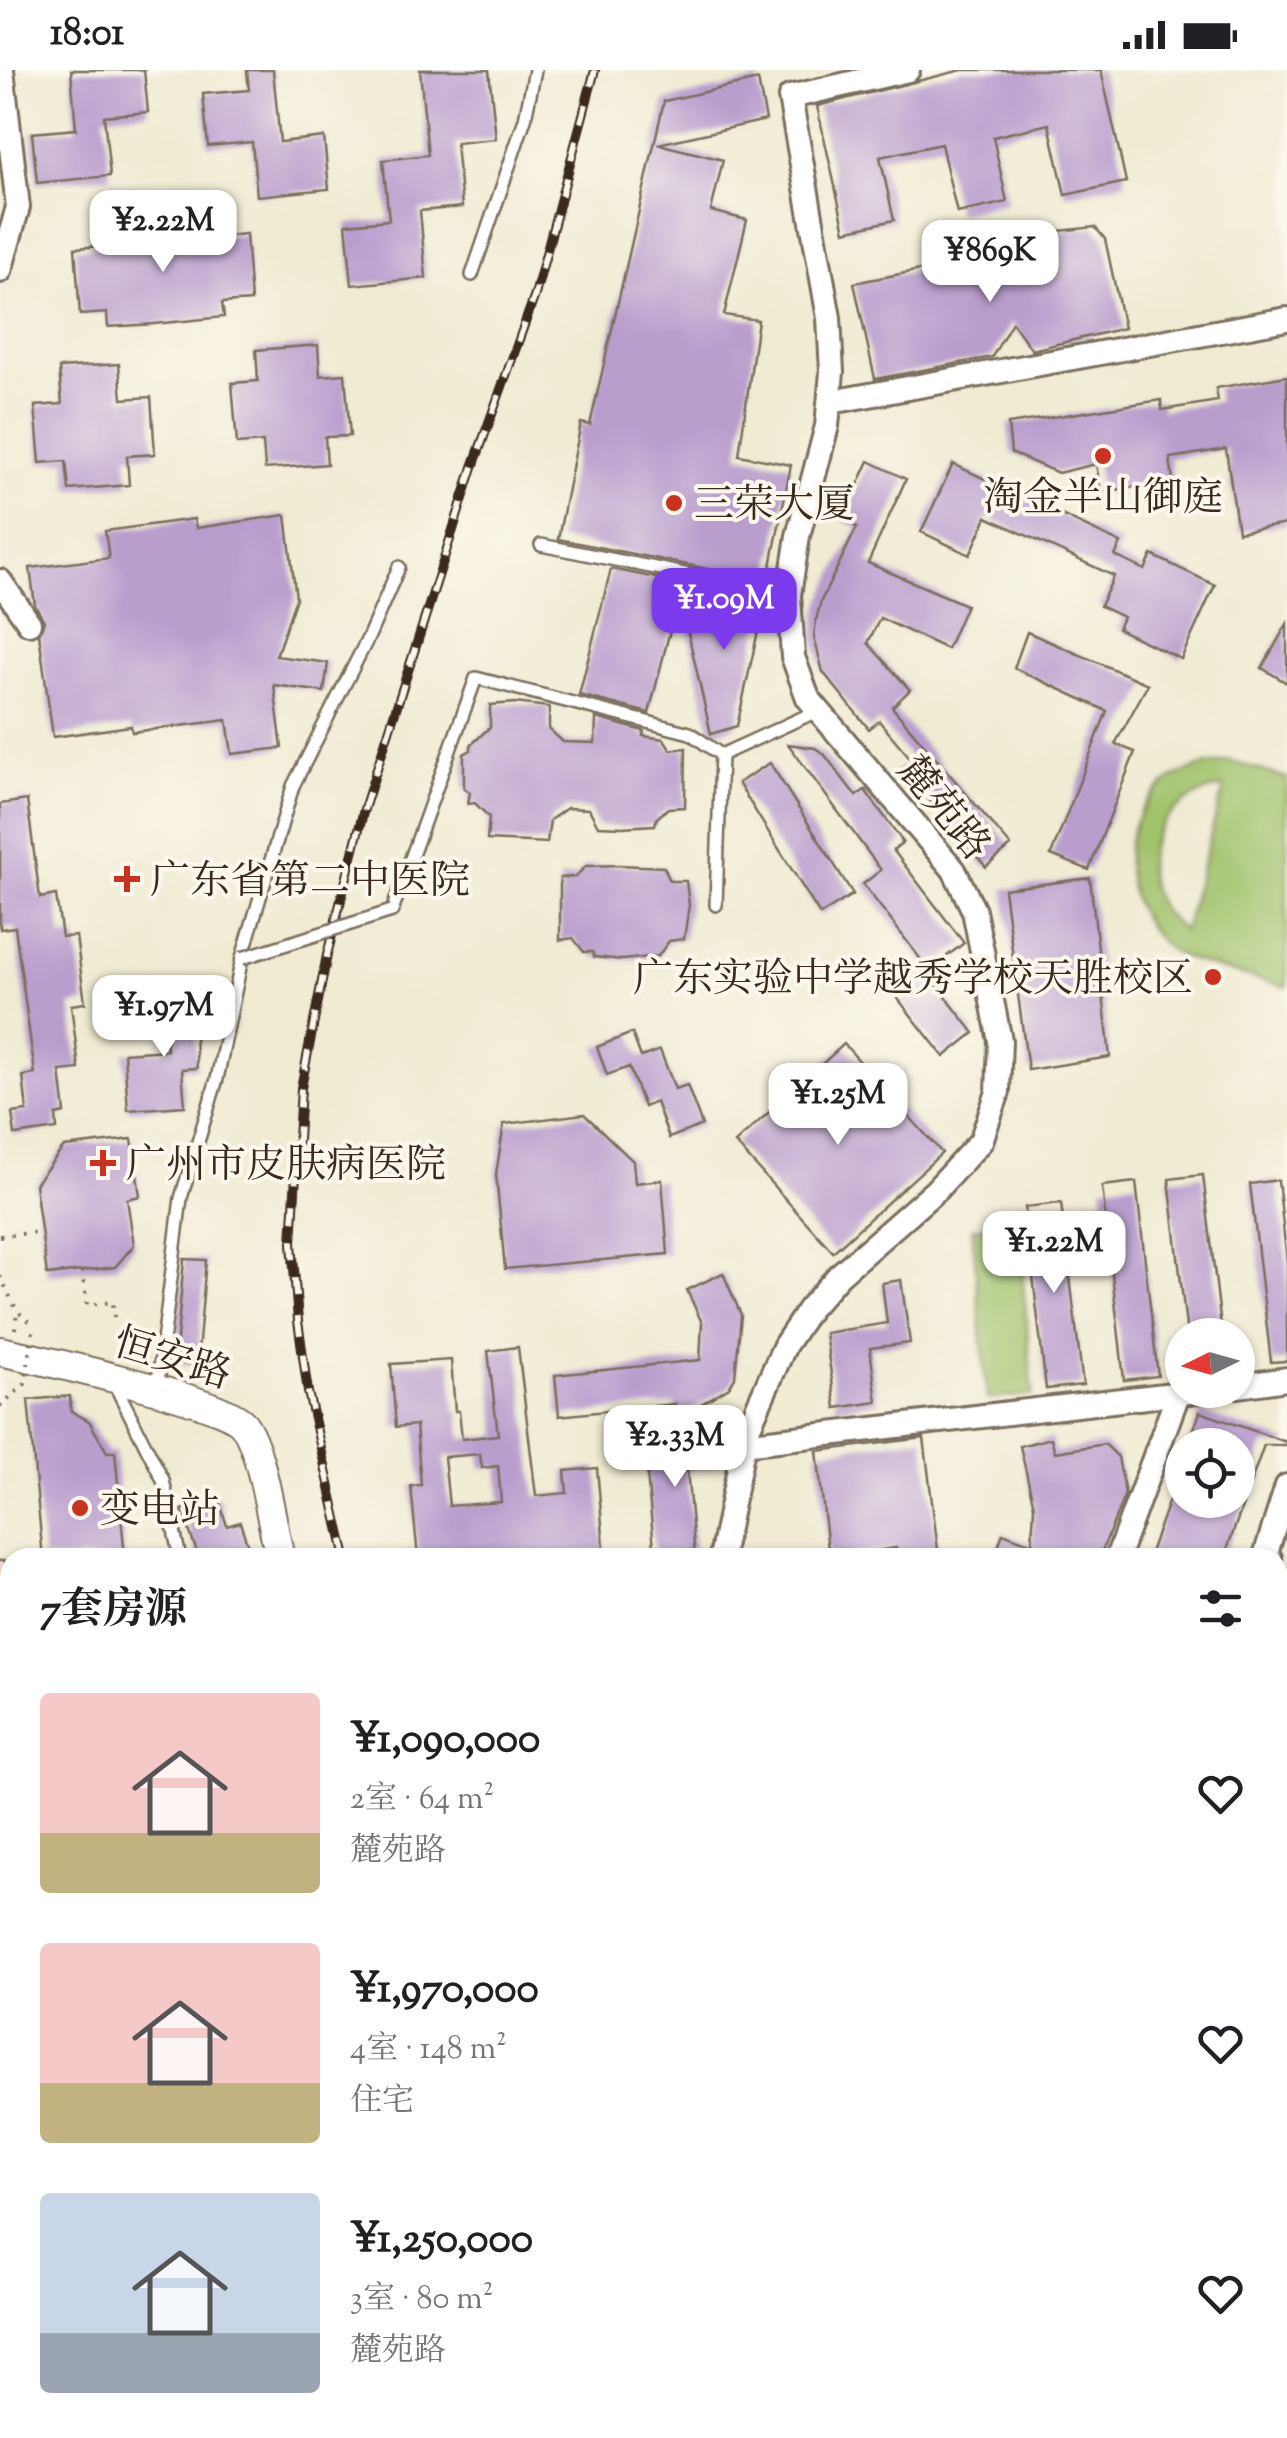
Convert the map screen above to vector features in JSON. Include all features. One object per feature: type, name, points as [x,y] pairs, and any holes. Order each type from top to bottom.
[{"type":"street","points":[[0,271],[18,207],[2,70]]},
{"type":"street","name":"麓苑路","points":[[723,1548],[744,1444],[785,1345],[839,1275],[936,1190],[980,1141],[998,1092],[1000,1042],[974,911],[968,898],[954,870],[817,711],[793,658],[789,595],[798,536],[831,402],[828,318],[790,96],[908,70]]},
{"type":"street","points":[[831,402],[1287,320]]},
{"type":"street","points":[[0,581],[29,623]]},
{"type":"street","points":[[0,1374],[13,1354]]},
{"type":"street","name":"恒安路","points":[[13,1354],[157,1390],[233,1414],[253,1444],[278,1548]]},
{"type":"street","points":[[1255,1384],[1287,1379]]},
{"type":"street","points":[[744,1444],[1165,1395]]},
{"type":"street","points":[[1121,1548],[1173,1408]]},
{"type":"street","points":[[1268,1548],[1287,1486]]},
{"type":"lane","points":[[472,275],[525,119],[535,70]]},
{"type":"lane","points":[[542,546],[789,595]]},
{"type":"lane","points":[[157,1390],[180,1198],[217,1079],[242,958],[293,786],[368,638],[399,567]]},
{"type":"lane","points":[[242,958],[392,910],[476,678],[690,733],[721,755]]},
{"type":"lane","points":[[721,755],[817,711]]},
{"type":"lane","points":[[716,905],[721,755]]},
{"type":"lane","points":[[112,1380],[163,1480],[178,1548]]},
{"type":"path","points":[[0,1236],[42,1232]]},
{"type":"path","points":[[82,1271],[87,1305],[113,1302],[114,1318]]},
{"type":"path","points":[[0,1276],[17,1311],[34,1325],[25,1384],[0,1406]]},
{"type":"green space","points":[[1229,761],[1287,778],[1287,987],[1178,955],[1153,933],[1132,891],[1129,845],[1147,802],[1180,775]],"holes":[[[1224,787],[1183,931],[1163,911],[1152,887],[1148,867],[1151,848],[1158,830],[1185,802]]]},
{"type":"green space","points":[[1018,1224],[1033,1395],[987,1399],[972,1228]]},
{"type":"building","points":[[71,70],[144,70],[148,112],[104,116],[110,176],[37,183],[32,133],[76,129]]},
{"type":"building","points":[[247,70],[273,70],[280,142],[324,137],[329,189],[257,196],[252,142],[208,146],[203,94],[249,90]]},
{"type":"building","points":[[420,70],[489,70],[496,139],[456,143],[462,207],[420,211],[426,278],[352,285],[346,224],[389,220],[383,160],[428,155]]},
{"type":"building","points":[[962,70],[1101,70],[1126,182],[1065,195],[1049,124],[993,137],[1007,202],[957,213],[941,144],[880,157],[894,220],[845,231],[817,106]]},
{"type":"building","points":[[758,80],[766,120],[658,144],[723,160],[711,211],[747,220],[724,315],[758,320],[739,455],[791,465],[768,581],[558,539],[581,423],[590,425],[664,101]]},
{"type":"building","points":[[216,223],[217,237],[246,234],[251,301],[222,303],[224,317],[154,324],[108,327],[107,313],[80,315],[75,248],[102,246],[101,232]]},
{"type":"building","points":[[1095,227],[1105,239],[1124,328],[1032,350],[1012,322],[992,357],[875,379],[854,283],[1059,243],[1058,231]]},
{"type":"building","points":[[318,345],[320,376],[345,374],[350,436],[325,437],[327,464],[265,469],[263,442],[237,444],[232,383],[258,381],[256,350]]},
{"type":"building","points":[[119,364],[122,399],[151,397],[155,454],[127,456],[129,485],[69,490],[66,461],[40,463],[35,406],[62,404],[59,368]]},
{"type":"building","name":"淘金半山御庭","points":[[1287,376],[1287,524],[1238,532],[1226,449],[1170,458],[1173,481],[1101,492],[1096,464],[1058,473],[1011,453],[1008,424],[1161,400],[1162,410],[1218,401],[1216,388]]},
{"type":"building","points":[[869,461],[906,479],[868,563],[966,605],[947,649],[880,618],[868,643],[910,690],[892,707],[1011,846],[986,867],[902,768],[912,760],[879,721],[869,729],[823,672],[814,637],[816,620],[821,601],[857,527],[842,520]]},
{"type":"building","points":[[953,464],[1121,543],[1115,556],[1145,570],[1152,555],[1215,585],[1181,659],[1118,629],[1123,617],[1100,606],[1114,576],[987,517],[970,555],[921,532]]},
{"type":"building","points":[[286,515],[296,598],[276,656],[328,663],[324,692],[274,685],[282,748],[232,754],[227,720],[132,732],[131,726],[53,737],[39,634],[44,621],[35,605],[30,568],[109,558],[105,531],[194,519],[196,528]]},
{"type":"building","points":[[611,569],[682,583],[649,713],[579,695]]},
{"type":"building","points":[[735,594],[764,600],[764,604],[737,726],[711,734],[682,606]]},
{"type":"building","points":[[1287,624],[1287,683],[1262,668]]},
{"type":"building","points":[[1027,632],[1148,684],[1115,744],[1135,752],[1089,870],[1051,855],[1107,711],[1014,668]]},
{"type":"building","points":[[490,705],[549,707],[549,729],[563,742],[595,743],[596,718],[644,731],[643,736],[664,739],[671,750],[686,748],[685,807],[668,808],[655,825],[622,827],[598,826],[589,809],[567,808],[550,820],[547,843],[487,840],[489,817],[475,803],[468,804],[464,754],[490,727]]},
{"type":"building","points":[[788,744],[815,748],[824,754],[856,796],[865,790],[903,842],[893,850],[964,943],[929,970],[863,884],[881,870]]},
{"type":"building","points":[[770,763],[853,894],[820,915],[738,783]]},
{"type":"building","points":[[27,800],[40,898],[56,895],[62,937],[76,936],[85,1003],[71,1005],[79,1069],[60,1071],[65,1113],[56,1115],[57,1129],[15,1135],[12,1113],[27,1111],[23,1076],[35,1074],[15,927],[0,929],[0,804]]},
{"type":"building","points":[[586,866],[664,867],[670,881],[686,881],[689,905],[684,939],[669,941],[658,956],[623,960],[594,957],[593,952],[584,952],[573,938],[560,940],[560,878],[575,877]]},
{"type":"building","points":[[1090,878],[1110,1057],[1028,1070],[1004,889]]},
{"type":"building","points":[[921,965],[974,1033],[944,1057],[891,990]]},
{"type":"building","points":[[192,992],[197,1068],[182,1069],[185,1106],[128,1110],[124,1053],[167,1050],[163,993]]},
{"type":"building","points":[[632,1033],[641,1057],[660,1050],[675,1089],[687,1085],[702,1125],[669,1138],[656,1102],[644,1107],[629,1067],[607,1075],[597,1047]]},
{"type":"building","points":[[844,1044],[942,1153],[833,1252],[735,1143]]},
{"type":"building","points":[[584,1114],[633,1161],[635,1183],[662,1180],[668,1254],[505,1269],[496,1174],[504,1124]]},
{"type":"building","points":[[132,1139],[140,1196],[127,1199],[134,1245],[115,1267],[47,1275],[35,1184],[64,1147]]},
{"type":"building","points":[[1203,1175],[1220,1318],[1185,1318],[1169,1179]]},
{"type":"building","points":[[1278,1180],[1287,1262],[1287,1361],[1271,1362],[1250,1184]]},
{"type":"building","points":[[1136,1182],[1158,1376],[1124,1380],[1102,1186]]},
{"type":"building","points":[[1061,1203],[1083,1385],[1046,1389],[1025,1207]]},
{"type":"building","points":[[184,1259],[206,1260],[197,1365],[175,1362]]},
{"type":"building","points":[[723,1273],[741,1315],[735,1377],[729,1387],[676,1419],[675,1404],[559,1416],[555,1375],[700,1360],[702,1323],[687,1290]]},
{"type":"building","points":[[901,1280],[910,1343],[870,1348],[877,1402],[836,1408],[825,1333],[887,1323],[882,1283]]},
{"type":"building","points":[[518,1347],[536,1496],[567,1493],[565,1471],[597,1468],[604,1548],[417,1548],[411,1486],[421,1485],[416,1425],[396,1427],[391,1364],[451,1360],[455,1411],[459,1411],[462,1439],[498,1435],[488,1351]],"holes":[[[480,1454],[482,1468],[498,1466],[501,1502],[449,1506],[444,1457]]]},
{"type":"building","name":"变电站","points":[[70,1396],[71,1411],[89,1421],[107,1452],[115,1452],[124,1548],[42,1548],[28,1400]]},
{"type":"building","points":[[1200,1412],[1246,1428],[1194,1428]]},
{"type":"building","points":[[711,1429],[714,1467],[687,1469],[694,1548],[654,1548],[644,1443],[678,1440],[677,1432]]},
{"type":"building","points":[[1255,1431],[1286,1442],[1264,1445],[1255,1470]]},
{"type":"building","points":[[924,1438],[938,1548],[828,1548],[817,1451]]},
{"type":"building","points":[[1051,1438],[1055,1452],[1105,1444],[1118,1457],[1125,1494],[1103,1548],[998,1548],[1003,1533],[1032,1544],[1034,1506],[1020,1446]]},
{"type":"building","points":[[218,1497],[227,1526],[240,1522],[249,1548],[195,1548],[182,1510]]},
{"type":"building","points":[[1165,1511],[1165,1518],[1238,1518],[1228,1548],[1152,1548]]},
{"type":"railway","points":[[344,1548],[308,1392],[298,1321],[292,1243],[301,1088],[327,955],[364,809],[473,467],[535,295],[595,70]]},
{"type":"place","name":"淘金半山御庭","points":[[1103,456]]},
{"type":"place","name":"三荣大厦","points":[[674,503]]},
{"type":"place","name":"广东省第二中医院","points":[[127,879]]},
{"type":"place","name":"广东实验中学越秀学校天胜校区","points":[[1213,977]]},
{"type":"place","name":"广州市皮肤病医院","points":[[103,1163]]},
{"type":"place","name":"变电站","points":[[80,1508]]}]
